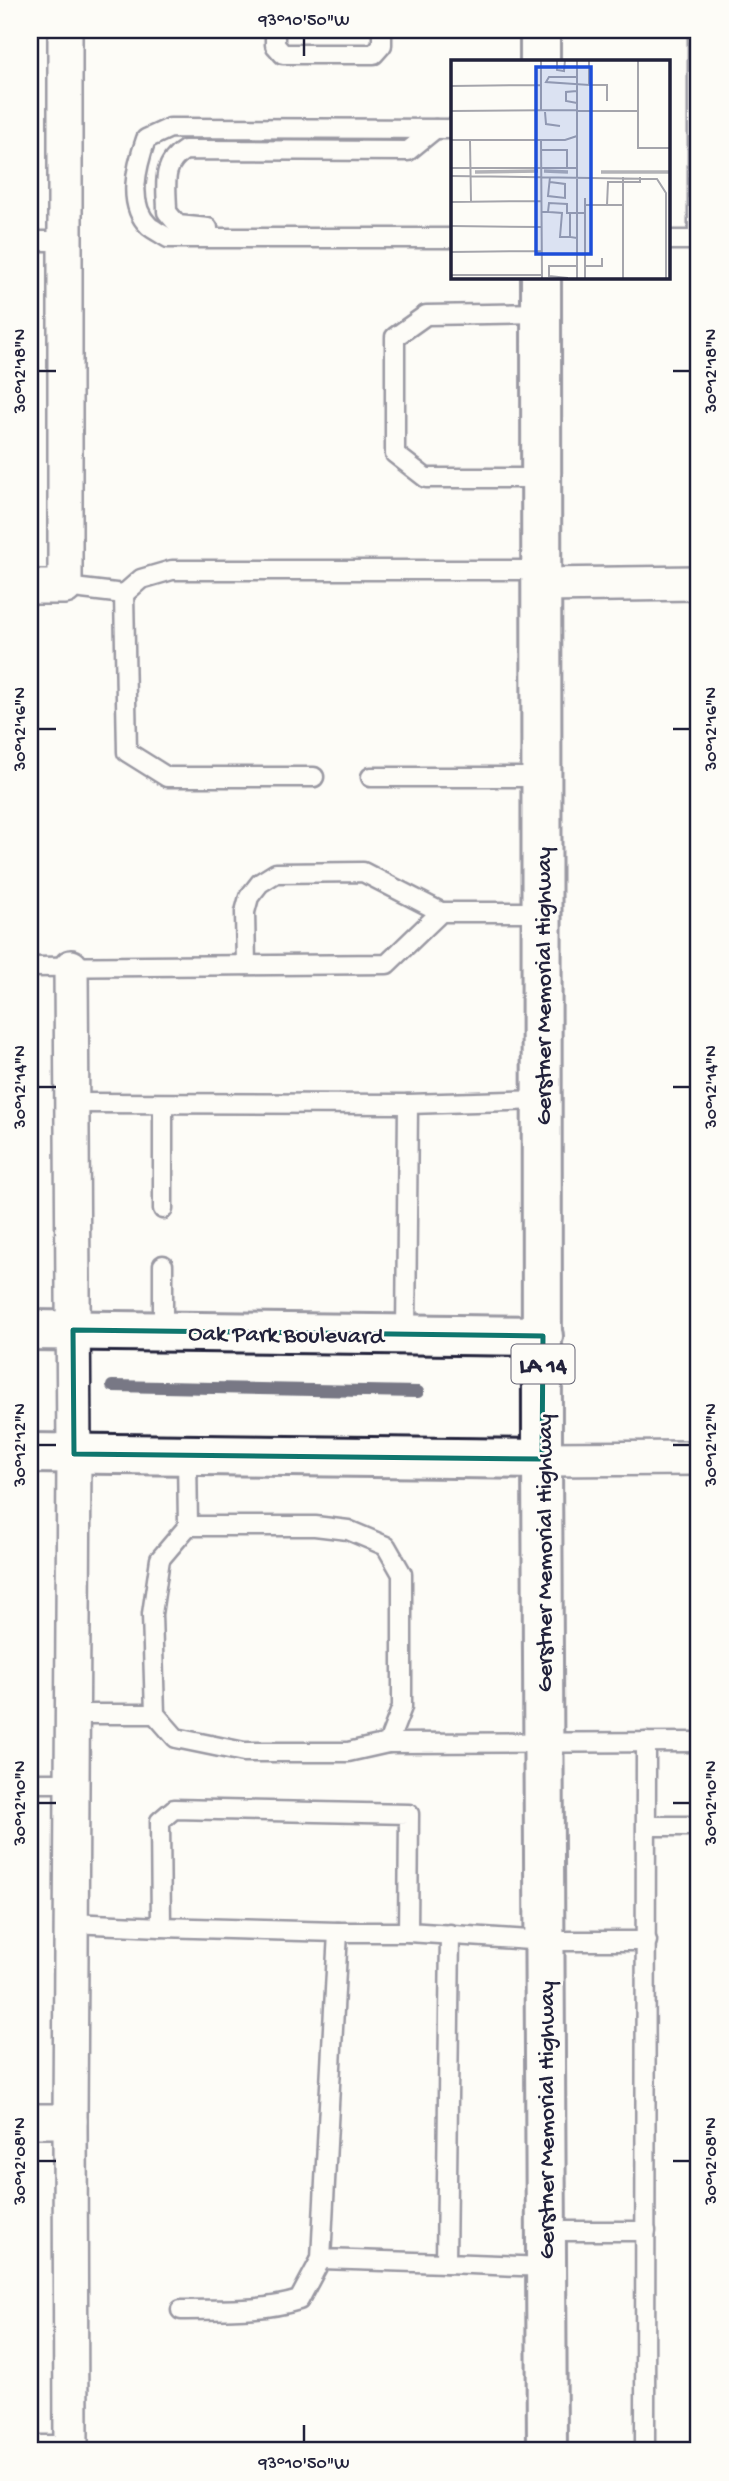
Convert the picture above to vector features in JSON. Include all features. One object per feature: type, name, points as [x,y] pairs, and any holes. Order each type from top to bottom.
[{"type":"main road","points":[[540,30],[540,60]]},
{"type":"main road","name":"Gerstner Memorial Highway","points":[[541,295],[542,1459],[547,2451]]},
{"type":"main road","name":"Oak Park Boulevard","points":[[30,1330],[543,1336]]},
{"type":"main road","points":[[30,1453],[542,1459]]},
{"type":"street","points":[[30,587],[65,587],[65,30]]},
{"type":"street","points":[[541,578],[699,583]]},
{"type":"street","points":[[71,967],[74,1454],[71,2448]]},
{"type":"street","points":[[542,1459],[699,1458]]},
{"type":"street","points":[[30,2121],[70,2121]]},
{"type":"lane","points":[[275,30],[275,45],[283,54],[374,54],[382,45],[382,30]]},
{"type":"lane","points":[[670,240],[698,240],[698,30]]},
{"type":"lane","points":[[444,129],[170,128],[146,139],[136,170],[136,202],[147,225],[168,238],[451,238]]},
{"type":"lane","points":[[425,238],[394,226],[192,228],[178,225],[167,212],[167,171],[173,158],[184,150],[408,151],[444,129]]},
{"type":"lane","points":[[30,241],[65,241]]},
{"type":"lane","points":[[541,295],[426,315],[395,337],[395,454],[426,478],[541,478]]},
{"type":"lane","points":[[65,587],[124,594],[141,579],[172,570],[541,578]]},
{"type":"lane","points":[[124,594],[127,752],[167,777],[314,777]]},
{"type":"lane","points":[[371,777],[541,777]]},
{"type":"lane","points":[[246,965],[246,912],[249,897],[260,883],[276,873],[363,872],[441,912],[542,912]]},
{"type":"lane","points":[[30,967],[387,964],[441,912]]},
{"type":"lane","points":[[72,1103],[408,1104],[543,1100]]},
{"type":"lane","points":[[163,1104],[163,1209]]},
{"type":"lane","points":[[406,1334],[408,1104]]},
{"type":"lane","points":[[163,1265],[163,1331]]},
{"type":"lane","points":[[187,1455],[188,1526],[160,1559],[152,1614],[155,1714],[176,1738],[244,1752],[348,1752],[388,1743],[699,1742]]},
{"type":"lane","points":[[188,1526],[315,1526],[348,1530],[386,1546],[402,1574],[402,1707],[388,1743]]},
{"type":"lane","points":[[73,1714],[155,1714]]},
{"type":"lane","points":[[645,2451],[646,1742]]},
{"type":"lane","points":[[30,1783],[72,1783]]},
{"type":"lane","points":[[161,1927],[160,1821],[174,1808],[410,1814],[408,1931]]},
{"type":"lane","points":[[647,1826],[699,1826]]},
{"type":"lane","points":[[71,1923],[338,1932],[408,1931],[545,1941],[647,1941]]},
{"type":"lane","points":[[181,2310],[256,2309],[281,2306],[299,2300],[321,2259],[338,1932]]},
{"type":"lane","points":[[446,2263],[450,1934]]},
{"type":"lane","points":[[321,2259],[446,2263],[646,2231]]},
{"type":"lane","points":[[30,2445],[71,2448]]},
{"type":"highlighted area","points":[[73,1330],[543,1336],[542,1459],[74,1454]]},
{"type":"waterway","points":[[112,1386],[418,1392]]}]
